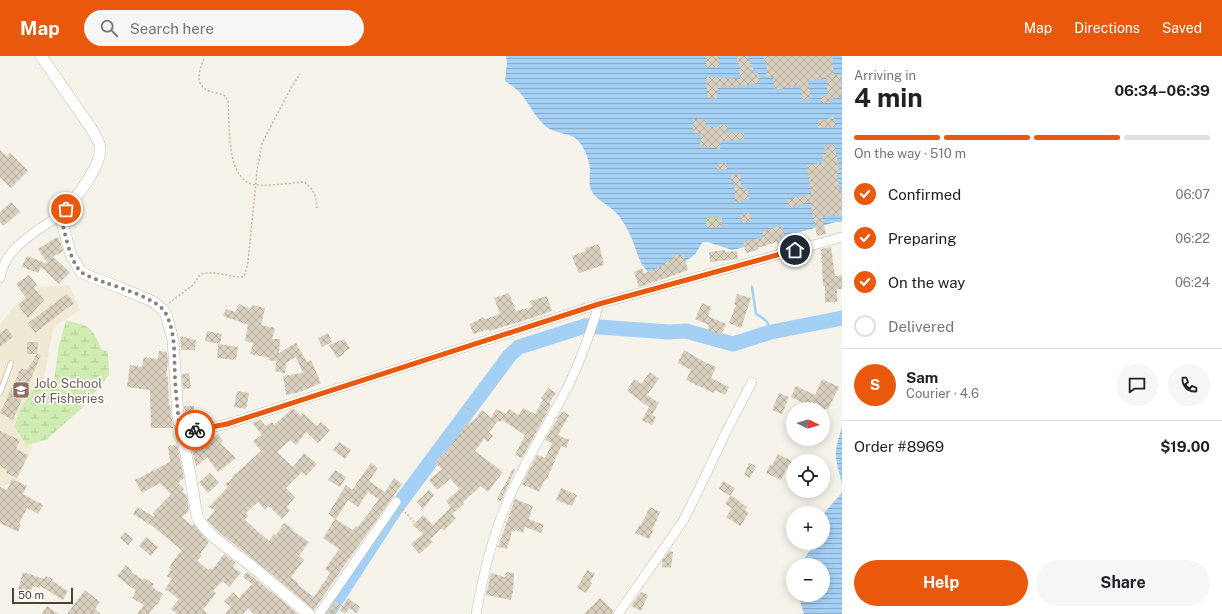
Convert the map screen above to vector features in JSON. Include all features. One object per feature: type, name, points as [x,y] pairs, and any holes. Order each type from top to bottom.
[{"type":"street","points":[[0,278],[3,266],[12,252],[25,240],[60,215],[81,191],[98,159],[100,148],[97,139],[41,56]]},
{"type":"street","points":[[60,215],[71,255],[81,272],[152,301],[162,308],[166,314],[171,327],[173,340],[176,396],[180,432],[190,474],[197,516],[202,525],[309,614]]},
{"type":"street","points":[[180,432],[205,429],[227,424],[599,304],[842,237]]},
{"type":"street","points":[[476,614],[482,582],[506,505],[542,432],[569,385],[589,337],[599,304]]},
{"type":"street","points":[[618,614],[683,521],[752,382]]},
{"type":"street","points":[[319,614],[398,504]]},
{"type":"lane","points":[[0,393],[11,363]]},
{"type":"path","points":[[204,59],[199,69],[198,79],[205,89],[225,96],[228,101],[232,158],[242,178],[256,185],[304,182],[314,191],[317,208]]},
{"type":"path","points":[[162,308],[193,285],[200,275],[204,273],[243,277],[248,262],[259,155],[262,143],[300,74]]},
{"type":"path","points":[[464,407],[474,412]]},
{"type":"path","points":[[398,504],[414,522]]},
{"type":"shaded area","name":"Jolo School of Fisheries","points":[[69,285],[80,310],[53,328],[31,451],[17,480],[0,488],[0,325],[13,307],[35,287]]},
{"type":"green space","points":[[66,321],[86,326],[93,332],[102,350],[108,351],[109,375],[82,408],[46,440],[26,445],[15,427],[20,409],[35,388],[53,388],[59,345]]},
{"type":"water","points":[[506,56],[842,56],[842,222],[836,222],[732,250],[708,242],[703,242],[696,253],[687,260],[674,266],[648,272],[640,260],[628,230],[621,219],[592,192],[589,162],[580,143],[577,139],[569,135],[556,132],[548,128],[519,92],[505,81],[507,63]]},
{"type":"water","points":[[842,427],[842,486],[836,454]]},
{"type":"water","points":[[842,492],[842,614],[804,614],[800,602],[830,602],[830,558],[804,558],[811,550],[830,550],[830,506]]},
{"type":"building","points":[[706,56],[719,56],[720,66],[706,68]]},
{"type":"building","points":[[736,56],[748,56],[754,73],[759,73],[760,83],[733,87],[718,86],[717,99],[707,98],[706,77],[740,79],[740,69]]},
{"type":"building","points":[[763,56],[832,56],[834,75],[840,74],[842,97],[830,99],[830,103],[821,103],[821,96],[828,96],[826,78],[808,81],[811,98],[802,100],[800,85],[775,90],[773,77],[766,77],[767,65]]},
{"type":"building","points":[[833,116],[837,125],[830,128],[818,128],[818,120],[826,120]]},
{"type":"building","points":[[694,119],[706,120],[705,126],[719,127],[720,124],[728,126],[726,132],[744,133],[744,140],[721,141],[720,149],[700,146],[701,134],[693,133]]},
{"type":"building","points":[[834,144],[840,173],[837,173],[840,191],[842,191],[842,214],[822,217],[826,234],[817,236],[810,202],[789,208],[787,200],[811,194],[807,165],[824,162],[822,154],[825,154],[824,146]]},
{"type":"building","points":[[0,150],[7,156],[10,153],[28,171],[11,188],[0,177]]},
{"type":"building","points":[[726,163],[727,169],[718,171],[717,164]]},
{"type":"building","points":[[731,174],[741,174],[741,189],[748,188],[749,199],[741,200],[741,202],[735,203],[734,182],[731,182]]},
{"type":"building","points":[[11,202],[20,212],[3,226],[0,222],[0,212]]},
{"type":"building","points":[[750,213],[751,222],[741,222],[741,214]]},
{"type":"building","points":[[706,218],[722,218],[722,227],[706,228]]},
{"type":"building","points":[[782,225],[786,242],[777,244],[777,242],[746,253],[743,242],[764,237],[762,231]]},
{"type":"building","points":[[57,237],[63,251],[53,257],[70,272],[59,284],[41,267],[38,273],[22,267],[27,256],[48,264],[38,249]]},
{"type":"building","points":[[599,244],[604,265],[579,273],[572,256],[586,251],[585,248]]},
{"type":"building","points":[[831,247],[835,276],[842,275],[842,289],[837,289],[837,302],[825,302],[825,286],[823,286],[821,249]]},
{"type":"building","points":[[725,250],[725,252],[737,251],[738,259],[710,262],[709,252]]},
{"type":"building","points":[[683,253],[688,270],[639,287],[634,272],[642,268],[644,273],[663,266],[662,264],[673,260],[672,257]]},
{"type":"building","points":[[29,275],[37,285],[34,288],[44,300],[28,318],[18,305],[26,298],[16,284]]},
{"type":"building","points":[[509,293],[516,311],[532,307],[530,301],[547,296],[552,311],[489,331],[489,329],[473,334],[470,324],[484,317],[485,319],[500,314],[494,298]]},
{"type":"building","points":[[67,294],[74,303],[35,333],[28,323]]},
{"type":"building","points":[[737,294],[751,298],[741,328],[729,323],[736,305],[734,304]]},
{"type":"building","points":[[702,303],[711,307],[708,316],[726,324],[721,335],[708,330],[709,325],[695,319]]},
{"type":"building","points":[[239,304],[251,309],[252,305],[265,308],[261,325],[275,328],[272,339],[280,339],[279,353],[296,343],[307,362],[311,360],[321,383],[300,392],[286,395],[283,376],[303,373],[296,357],[286,363],[285,373],[275,371],[276,361],[267,360],[270,358],[250,354],[253,343],[245,341],[248,325],[223,316],[226,309],[235,312]]},
{"type":"building","points":[[7,328],[13,337],[0,347],[0,333]]},
{"type":"building","points":[[207,331],[222,334],[220,344],[205,341]]},
{"type":"building","points":[[328,333],[332,342],[322,347],[318,338]]},
{"type":"building","points":[[180,336],[196,340],[195,350],[181,350]]},
{"type":"building","points":[[344,339],[350,348],[337,358],[329,345]]},
{"type":"building","points":[[27,342],[38,342],[37,354],[27,354]]},
{"type":"building","points":[[218,344],[238,347],[236,360],[217,358]]},
{"type":"building","points":[[684,350],[716,367],[711,378],[729,387],[725,395],[715,390],[714,393],[686,380],[691,370],[678,363]]},
{"type":"building","points":[[159,351],[167,352],[168,363],[166,377],[168,376],[169,405],[173,428],[151,428],[150,390],[127,387],[130,365],[142,367],[144,357],[158,359]]},
{"type":"building","points":[[37,354],[41,355],[13,420],[0,413],[21,368],[27,370]]},
{"type":"building","points":[[650,372],[659,379],[647,395],[659,403],[652,415],[656,417],[652,425],[642,420],[649,407],[627,391],[634,379],[641,384]]},
{"type":"building","points":[[189,373],[191,388],[183,389],[182,374]]},
{"type":"building","points":[[822,379],[839,387],[830,405],[830,402],[802,402],[791,397],[796,386],[815,395]]},
{"type":"building","points":[[548,388],[556,393],[549,403],[551,405],[522,458],[515,455],[525,435],[502,420],[500,422],[498,421],[489,432],[493,436],[488,442],[484,439],[475,451],[503,472],[488,492],[481,486],[463,502],[464,504],[452,514],[456,518],[444,531],[442,528],[430,539],[433,542],[419,554],[411,544],[423,534],[413,525],[423,515],[433,525],[451,507],[446,501],[460,489],[450,479],[437,490],[429,480],[442,469],[435,463],[449,448],[468,422],[470,423],[474,420],[482,410],[491,418],[496,409],[506,414],[509,409],[519,415],[523,408],[535,414],[543,400],[541,398]]},
{"type":"building","points":[[237,391],[249,393],[246,409],[234,407]]},
{"type":"building","points":[[779,393],[789,397],[782,414],[772,410]]},
{"type":"building","points":[[184,406],[194,406],[194,424],[187,424]]},
{"type":"building","points":[[292,409],[294,409],[301,416],[303,413],[317,426],[321,422],[330,430],[318,443],[306,432],[296,445],[290,440],[277,452],[293,467],[304,453],[317,464],[306,476],[302,472],[286,488],[295,497],[287,507],[290,510],[282,519],[269,506],[265,510],[258,502],[246,513],[248,516],[245,520],[269,541],[274,534],[276,535],[284,523],[309,542],[299,556],[304,560],[291,577],[299,584],[298,585],[314,597],[330,573],[325,569],[339,549],[323,538],[335,519],[353,530],[356,526],[358,527],[379,499],[368,492],[358,507],[348,500],[336,519],[328,514],[346,485],[352,490],[371,463],[378,468],[369,481],[385,492],[394,478],[402,484],[314,610],[219,532],[207,520],[215,510],[209,507],[228,487],[225,484],[261,451],[253,441],[262,435],[252,423],[260,420],[266,426],[272,422],[274,425]]},
{"type":"building","points":[[562,411],[569,415],[558,435],[569,440],[566,448],[561,446],[547,479],[545,479],[539,492],[522,484],[537,455],[545,458],[552,443],[545,440]]},
{"type":"building","points":[[0,431],[20,440],[16,449],[28,455],[17,478],[6,473],[7,470],[0,466]]},
{"type":"building","points":[[218,434],[223,441],[220,443],[236,458],[218,472],[207,457],[196,467],[191,445],[207,441]]},
{"type":"building","points":[[339,442],[351,450],[345,459],[333,450]]},
{"type":"building","points":[[177,445],[184,478],[178,483],[184,489],[182,491],[187,496],[189,511],[182,517],[192,526],[194,524],[209,542],[200,554],[202,555],[197,561],[209,570],[210,568],[212,570],[224,554],[236,563],[233,567],[241,573],[229,587],[222,581],[213,591],[216,593],[203,610],[208,614],[177,614],[171,609],[179,599],[165,589],[172,579],[167,576],[171,569],[169,568],[181,551],[154,527],[133,514],[137,507],[155,517],[153,513],[171,494],[160,483],[142,493],[135,480],[170,462],[168,446]]},
{"type":"building","points":[[778,454],[786,458],[786,469],[781,480],[766,473],[770,465],[772,465]]},
{"type":"building","points":[[749,463],[756,466],[750,478],[744,475]]},
{"type":"building","points":[[513,469],[515,470],[501,501],[497,499]]},
{"type":"building","points":[[335,470],[346,477],[340,487],[328,480]]},
{"type":"building","points":[[210,473],[219,483],[208,493],[199,482]]},
{"type":"building","points":[[12,479],[27,486],[23,494],[43,505],[38,514],[27,508],[19,524],[21,525],[18,532],[0,523],[0,487],[7,490]]},
{"type":"building","points":[[723,481],[735,488],[730,496],[719,489]]},
{"type":"building","points":[[561,488],[577,495],[572,506],[556,500]]},
{"type":"building","points":[[429,490],[434,495],[423,509],[417,502]]},
{"type":"building","points":[[731,495],[747,507],[745,510],[749,513],[740,526],[726,517],[732,508],[725,504]]},
{"type":"building","points":[[515,499],[533,506],[529,519],[544,525],[541,533],[525,527],[523,533],[515,530],[514,532],[512,531],[507,549],[498,547]]},
{"type":"building","points":[[650,507],[660,512],[649,539],[635,533]]},
{"type":"building","points":[[125,532],[133,539],[128,545],[120,538]]},
{"type":"building","points":[[146,537],[158,547],[151,556],[139,546]]},
{"type":"building","points":[[669,551],[673,552],[671,568],[662,567],[662,561]]},
{"type":"building","points":[[126,565],[132,571],[131,572],[143,580],[144,578],[154,584],[152,587],[163,594],[157,605],[156,604],[149,614],[137,614],[144,605],[132,598],[136,591],[117,576]]},
{"type":"building","points":[[587,570],[595,574],[586,593],[577,588]]},
{"type":"building","points":[[23,572],[44,579],[46,576],[53,579],[52,581],[68,591],[63,600],[40,586],[40,588],[33,586],[30,594],[18,590]]},
{"type":"building","points":[[247,572],[298,614],[254,614],[248,608],[243,614],[225,614],[231,607],[224,601],[233,592],[239,598],[252,584],[243,577]]},
{"type":"building","points":[[506,572],[514,573],[511,600],[486,595],[491,573],[505,577]]},
{"type":"building","points":[[85,590],[100,602],[95,609],[101,614],[67,614]]},
{"type":"building","points":[[641,592],[648,595],[641,611],[631,606]]},
{"type":"building","points":[[348,598],[360,607],[356,613],[350,608],[345,614],[340,610]]},
{"type":"building","points":[[600,598],[613,610],[612,614],[584,614]]},
{"type":"building","points":[[335,601],[340,604],[334,614],[326,614]]},
{"type":"building","points":[[47,606],[58,614],[42,614]]},
{"type":"waterway","points":[[752,287],[756,314],[766,321],[771,332]]},
{"type":"waterway","points":[[327,614],[396,508],[510,355],[519,347],[585,326],[669,332],[686,331],[733,344],[771,332],[842,318]]},
{"type":"way so far","points":[[66,209],[60,215],[71,255],[81,272],[152,301],[162,308],[166,314],[171,327],[173,340],[176,396],[180,432],[195,430]]},
{"type":"place","name":"Jolo School of Fisheries","points":[[21,390]]},
{"type":"route","points":[[195,430],[227,424],[599,304],[795,250]]}]
